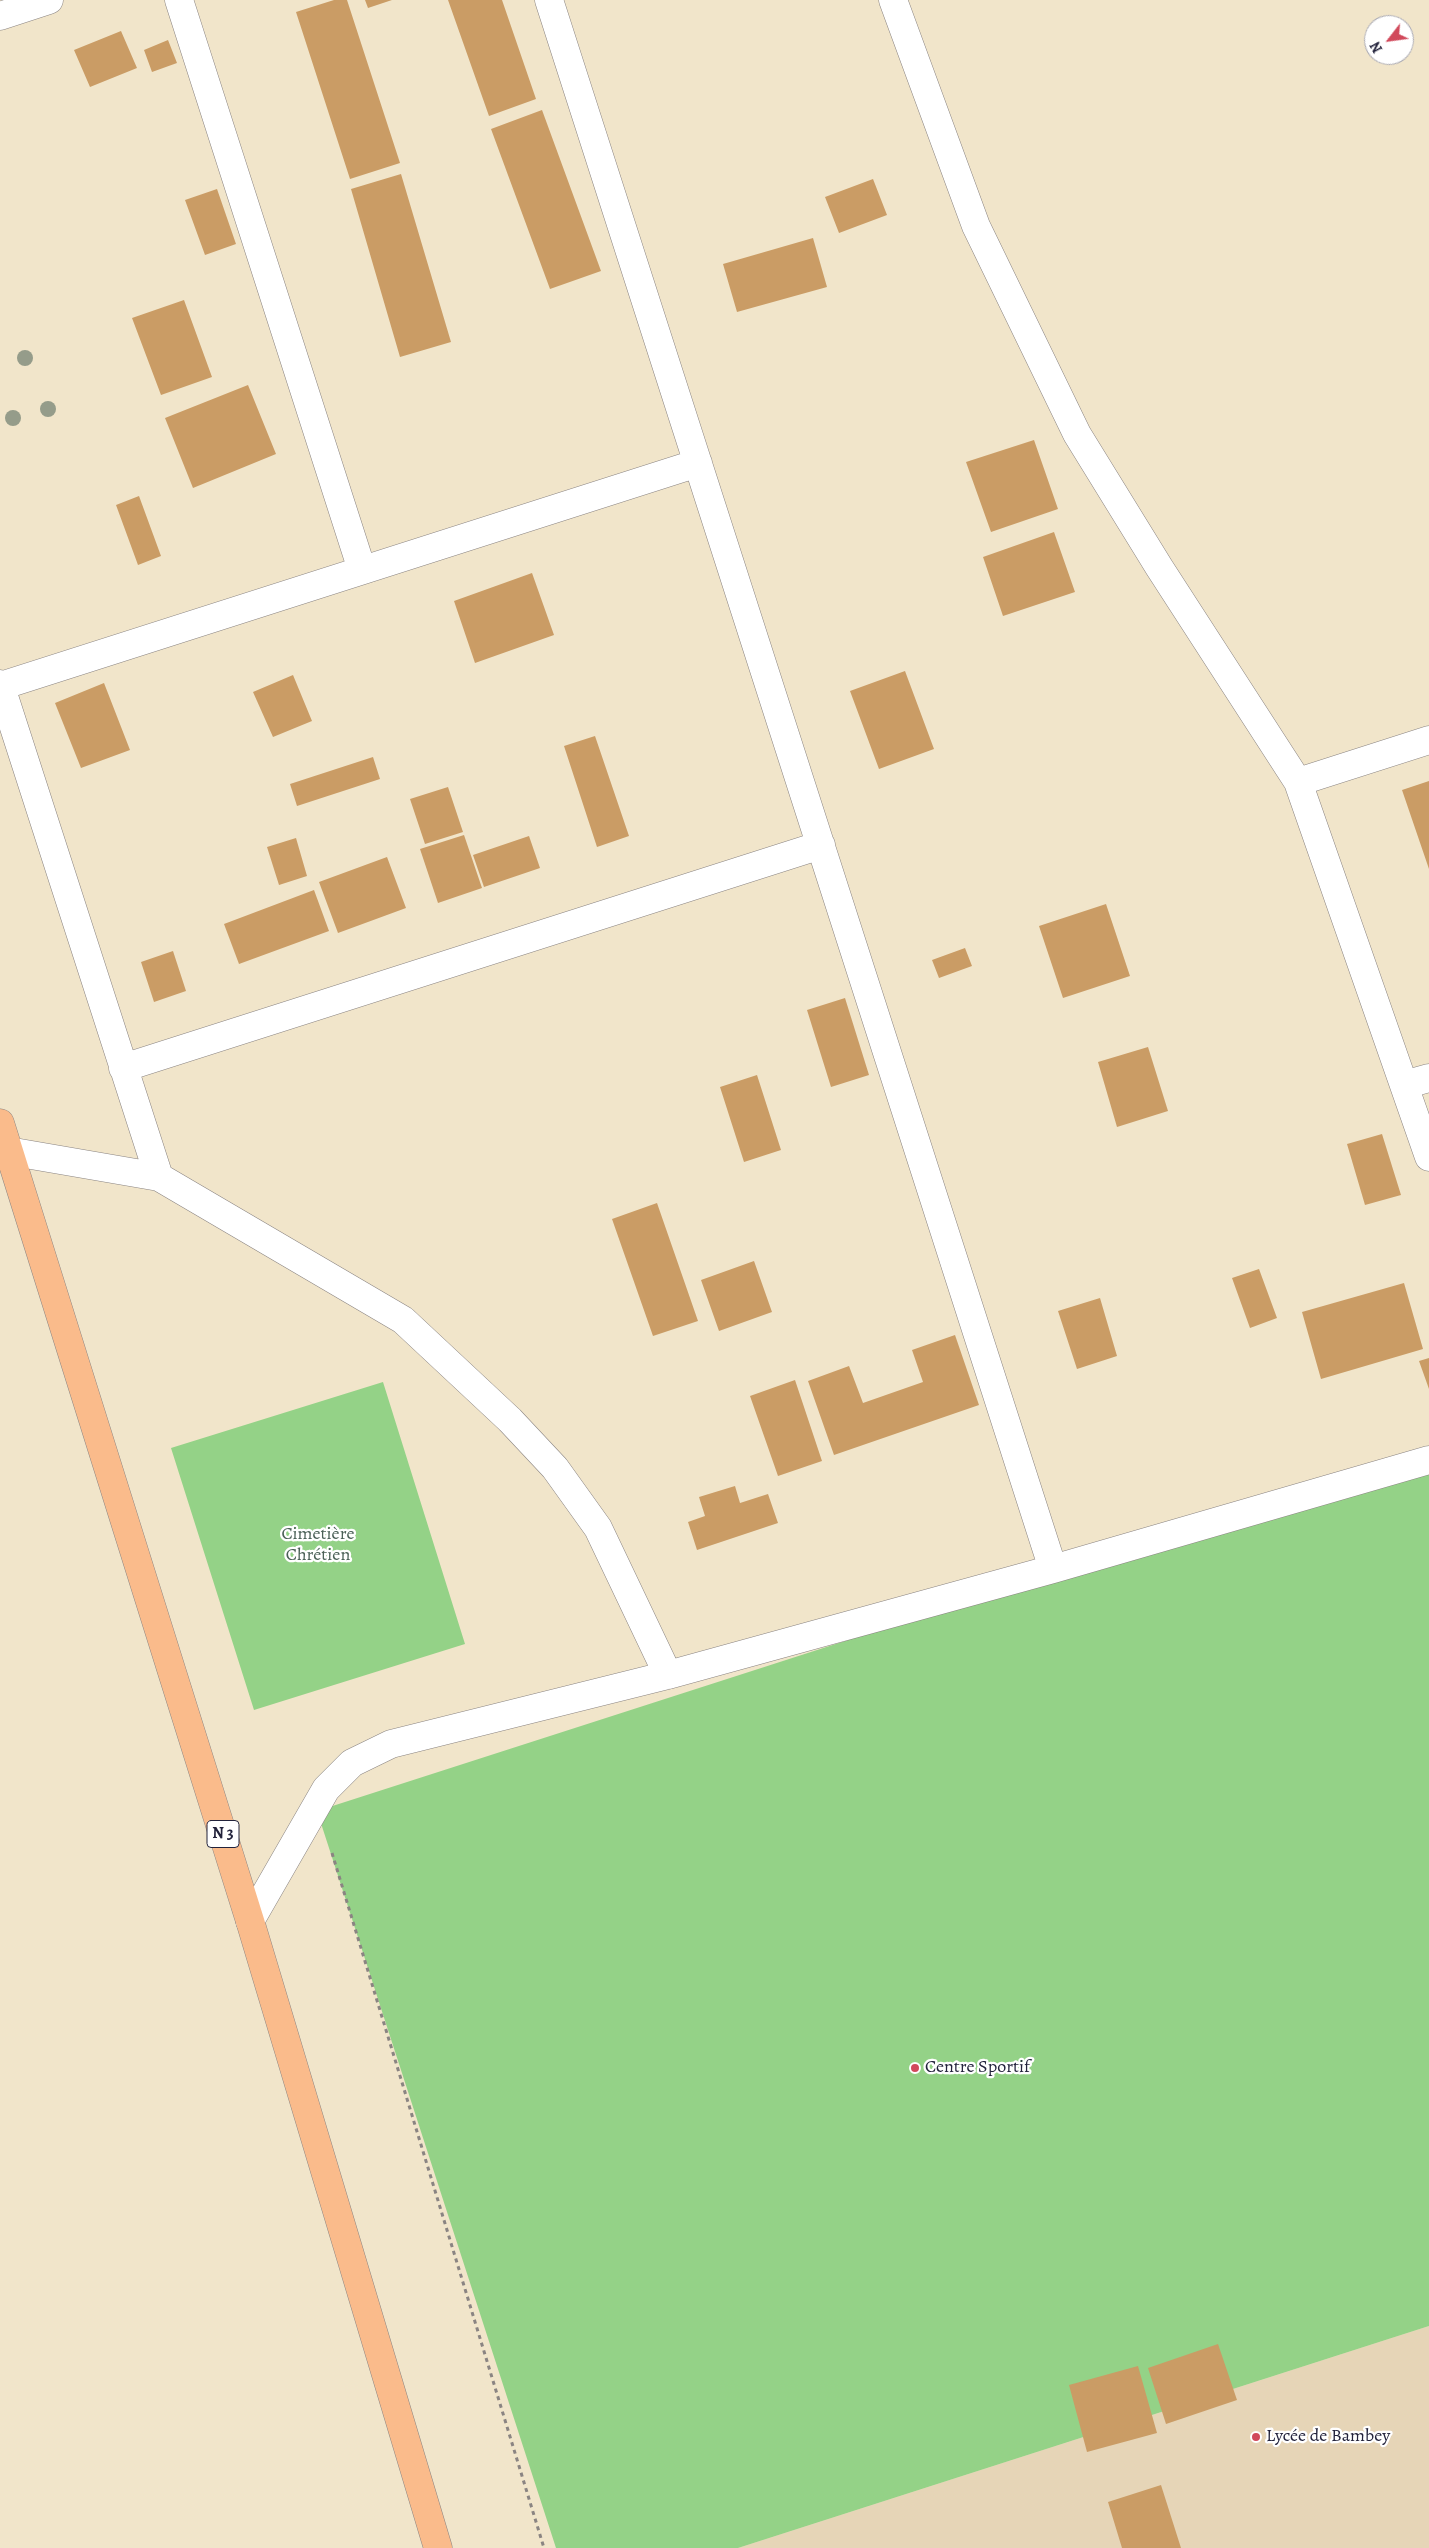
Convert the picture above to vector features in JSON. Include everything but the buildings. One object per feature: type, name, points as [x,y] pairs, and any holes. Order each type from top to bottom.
[{"type":"main road","name":"N 3","points":[[0,1123],[250,1921],[438,2548]]},
{"type":"street","points":[[0,16],[49,0]]},
{"type":"street","points":[[179,0],[362,570]]},
{"type":"street","points":[[549,0],[1053,1569]]},
{"type":"street","points":[[894,0],[976,226],[1077,434],[1159,567],[1298,782],[1417,1082],[1429,1157]]},
{"type":"street","points":[[158,1177],[0,684],[698,463]]},
{"type":"street","points":[[1298,782],[1429,740]]},
{"type":"street","points":[[123,1068],[821,845]]},
{"type":"street","points":[[8,1151],[158,1177],[403,1320],[510,1420],[555,1468],[598,1528],[668,1675]]},
{"type":"street","points":[[250,1921],[326,1789],[352,1763],[391,1744],[668,1675],[1053,1569],[1429,1460]]},
{"type":"path","points":[[317,1804],[544,2548]]},
{"type":"shaded area","name":"Lycée de Bambey","points":[[1429,2326],[1429,2548],[738,2548]]},
{"type":"green space","name":"Cimetière Chrétien","points":[[383,1382],[465,1644],[254,1710],[171,1448]]},
{"type":"green space","name":"Centre Sportif","points":[[1429,1453],[1429,2326],[738,2548],[556,2548],[317,1811]]},
{"type":"place","name":"Centre Sportif","points":[[915,2068]]},
{"type":"place","name":"Lycée de Bambey","points":[[1256,2437]]}]
